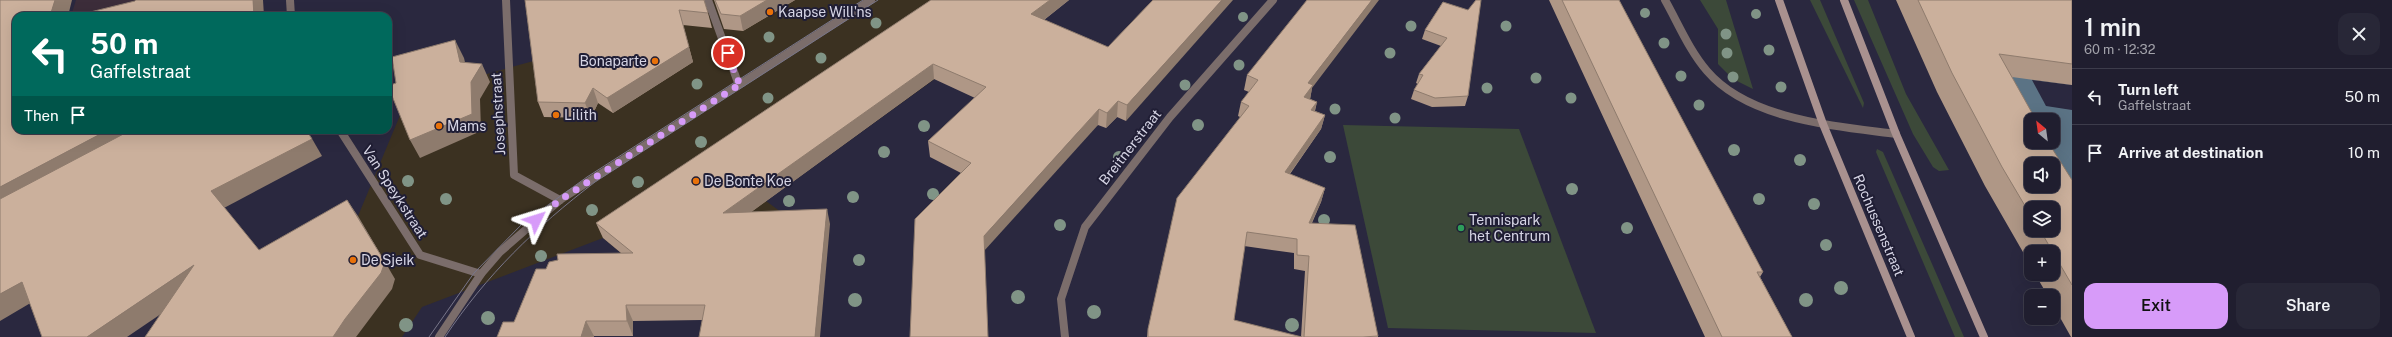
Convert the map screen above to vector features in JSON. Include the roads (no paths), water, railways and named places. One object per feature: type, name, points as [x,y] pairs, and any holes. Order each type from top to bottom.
[{"type":"main road","name":"Rochussenstraat","points":[[1779,0],[1823,124],[1911,337]]},
{"type":"main road","points":[[1844,0],[1896,134],[1984,337]]},
{"type":"street","points":[[290,0],[291,12]]},
{"type":"street","name":"Josephstraat","points":[[506,0],[514,175],[560,200]]},
{"type":"street","points":[[708,0],[737,80],[742,83]]},
{"type":"street","points":[[439,337],[481,274],[500,252],[560,200],[871,0]]},
{"type":"street","name":"Breitnerstraat","points":[[1065,337],[1061,299],[1085,227],[1170,117],[1273,0]]},
{"type":"street","points":[[1665,0],[1707,71],[1723,85],[1743,98],[1769,110],[1823,124],[1896,134]]},
{"type":"street","name":"Van Speykstraat","points":[[343,134],[420,255],[481,274]]},
{"type":"water","points":[[1986,66],[2028,72],[2033,80],[2072,85],[2072,212],[2060,182],[2060,157],[2040,157],[2035,149],[2060,149],[2060,113],[2024,113],[2024,130]]},
{"type":"tram line","points":[[429,337],[474,273],[523,223],[587,177],[863,0]]},
{"type":"tram line","points":[[445,337],[477,293],[513,253],[532,234],[573,199],[595,182],[878,0]]},
{"type":"place","name":"Kaapse Will'ns","points":[[770,12]]},
{"type":"place","name":"Bonaparte","points":[[655,61]]},
{"type":"place","name":"Lilith","points":[[556,115]]},
{"type":"place","name":"Mams","points":[[439,126]]},
{"type":"place","name":"De Bonte Koe","points":[[696,181]]},
{"type":"place","name":"Tennispark het Centrum","points":[[1461,228]]},
{"type":"place","name":"De Sjeik","points":[[353,260]]}]
